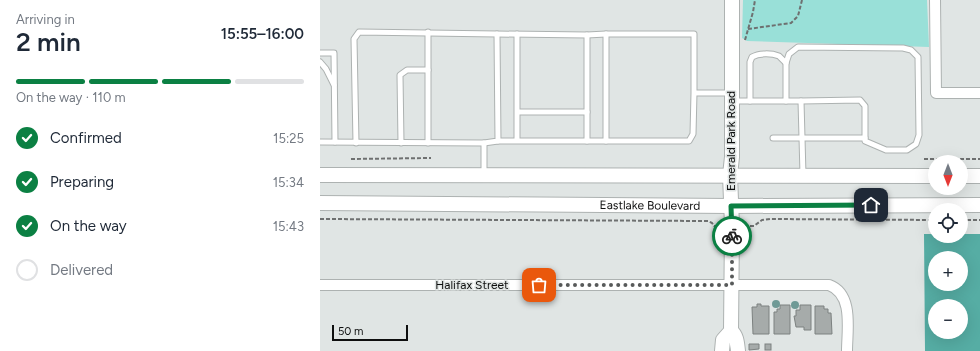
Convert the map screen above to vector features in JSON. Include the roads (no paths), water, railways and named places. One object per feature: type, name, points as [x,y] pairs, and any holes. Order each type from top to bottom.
[{"type":"main road","name":"Emerald Park Road","points":[[732,0],[732,157],[730,175],[732,330],[737,340],[738,351]]},
{"type":"main road","points":[[320,175],[928,176]]},
{"type":"main road","points":[[968,176],[980,176]]},
{"type":"main road","name":"Eastlake Boulevard","points":[[320,203],[731,206],[980,205]]},
{"type":"main road","points":[[722,351],[723,340],[732,330]]},
{"type":"street","points":[[935,0],[936,93],[980,93]]},
{"type":"street","name":"Halifax Street","points":[[320,285],[829,285],[839,291],[846,304],[847,351]]},
{"type":"lane","points":[[320,142],[356,143],[484,143],[517,140],[689,141],[693,134],[694,34],[587,35],[359,32],[354,39],[356,143]]},
{"type":"lane","points":[[428,32],[428,143]]},
{"type":"lane","points":[[497,34],[498,141]]},
{"type":"lane","points":[[517,34],[517,140]]},
{"type":"lane","points":[[606,34],[606,141]]},
{"type":"lane","points":[[587,35],[587,141]]},
{"type":"lane","points":[[694,93],[732,97],[750,101],[786,101],[802,101],[860,100],[865,106],[865,141],[886,150],[907,150],[916,144],[919,135],[918,57],[911,50],[903,48],[798,47],[789,54],[786,63],[786,101]]},
{"type":"lane","points":[[320,53],[334,53],[335,142]]},
{"type":"lane","points":[[750,101],[750,62],[752,57],[758,54],[779,56],[786,63]]},
{"type":"lane","points":[[320,62],[326,69],[335,86]]},
{"type":"lane","points":[[401,143],[400,75],[407,70],[428,70]]},
{"type":"lane","points":[[802,101],[803,176]]},
{"type":"lane","points":[[518,112],[587,112]]},
{"type":"lane","points":[[773,138],[865,138]]},
{"type":"lane","points":[[484,143],[484,175]]}]
